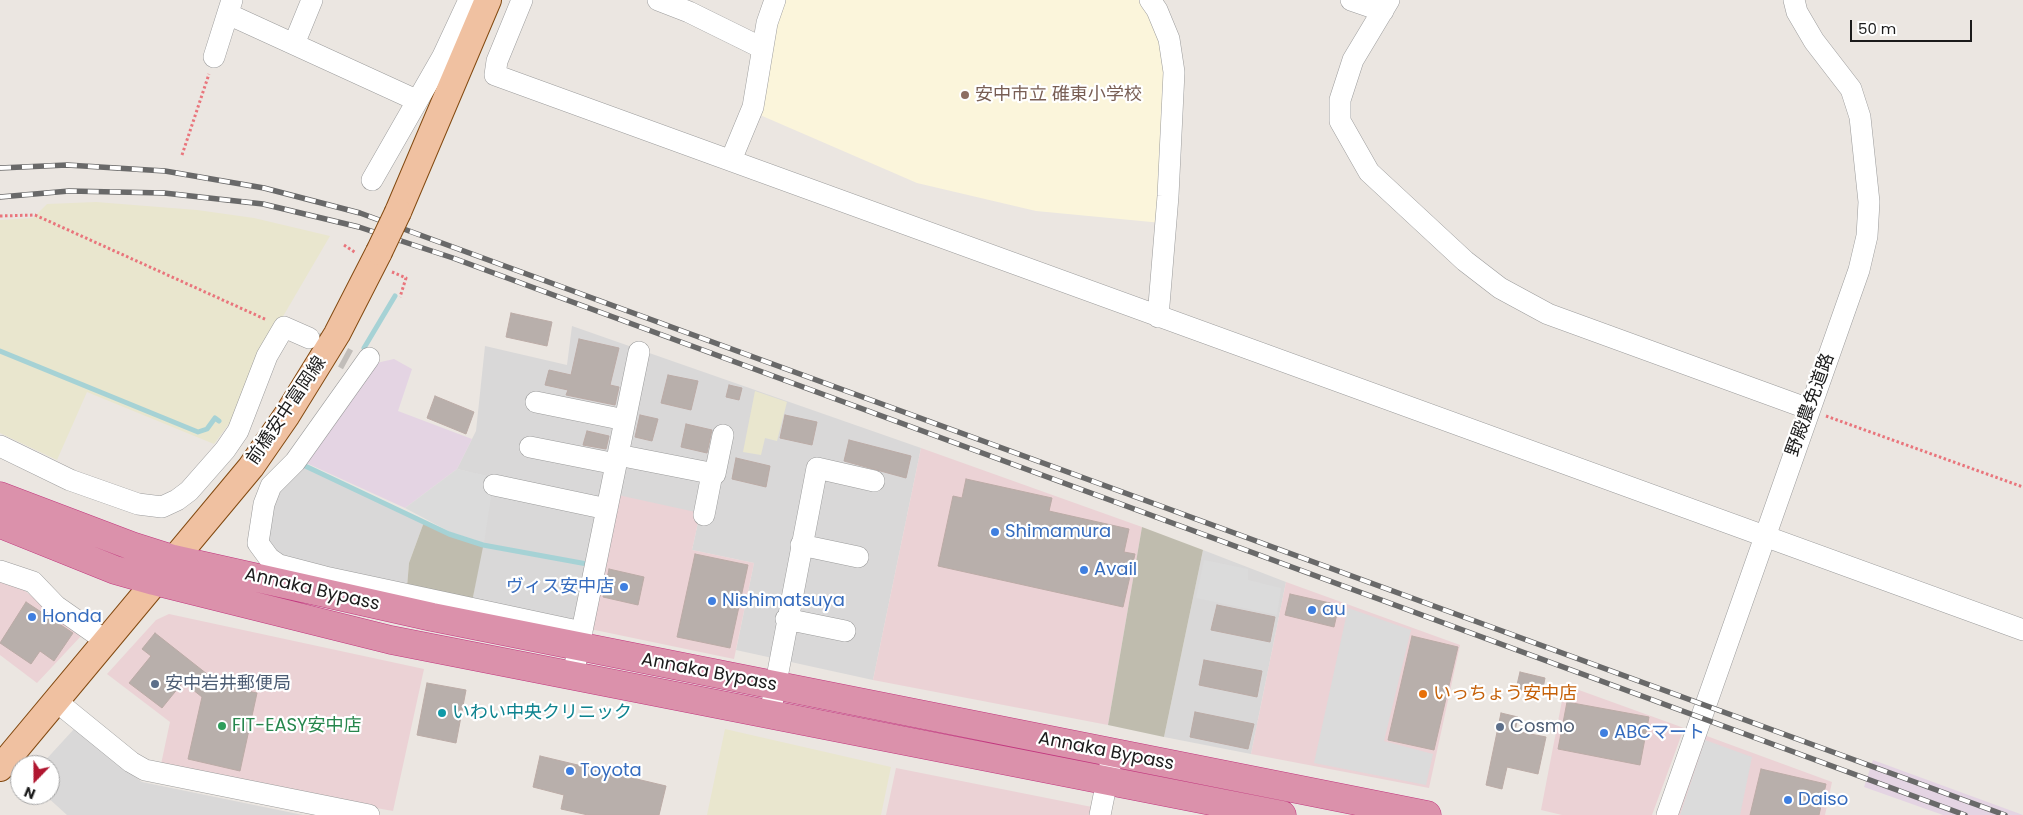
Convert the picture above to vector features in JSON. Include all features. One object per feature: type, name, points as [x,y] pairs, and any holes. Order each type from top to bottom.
[{"type":"highway","name":"Annaka Bypass","points":[[0,496],[132,546],[173,559],[298,579],[432,618],[580,639],[774,686],[1427,815]]},
{"type":"highway","name":"Annaka Bypass","points":[[0,524],[115,570],[391,640],[1282,815]]},
{"type":"main road","name":"前橋安中富岡線","points":[[0,768],[251,467],[287,415],[383,261],[398,212],[488,0]]},
{"type":"street","points":[[294,44],[312,0]]},
{"type":"street","points":[[372,180],[416,100],[443,56],[469,0]]},
{"type":"street","points":[[522,0],[497,61],[495,75],[1764,538],[2023,630]]},
{"type":"street","points":[[658,0],[689,12],[762,48]]},
{"type":"street","points":[[731,160],[753,107],[762,48],[775,0]]},
{"type":"street","points":[[1150,0],[1157,10],[1169,39],[1174,72],[1168,196],[1158,317]]},
{"type":"street","points":[[1351,0],[1386,5],[1353,60],[1340,100],[1340,121],[1368,172],[1421,221],[1500,288],[1548,314],[1808,410]]},
{"type":"street","name":"野殿農免道路","points":[[1667,815],[1808,410],[1859,270],[1868,236],[1869,202],[1860,117],[1850,89],[1814,41],[1796,12],[1794,0]]},
{"type":"street","points":[[214,56],[230,7],[294,44],[416,100]]},
{"type":"street","points":[[0,446],[70,480],[138,504],[162,507],[177,500],[189,491],[238,432],[267,356],[284,327],[309,338]]},
{"type":"street","points":[[573,676],[639,352]]},
{"type":"street","points":[[298,579],[269,558],[258,543],[264,504],[271,486],[295,462],[360,362]]},
{"type":"street","points":[[536,402],[625,420]]},
{"type":"street","points":[[704,515],[712,474],[715,474],[723,435]]},
{"type":"street","points":[[530,447],[712,474]]},
{"type":"street","points":[[225,450],[251,467]]},
{"type":"street","points":[[770,714],[786,619],[816,468],[874,481]]},
{"type":"street","points":[[494,485],[607,510]]},
{"type":"street","points":[[801,545],[858,557]]},
{"type":"street","points":[[0,571],[33,582],[56,606],[106,642]]},
{"type":"street","points":[[786,619],[844,631]]},
{"type":"street","points":[[56,700],[131,762],[145,770],[339,812],[369,815]]},
{"type":"street","points":[[1100,815],[1112,753]]},
{"type":"path","points":[[182,155],[214,56]]},
{"type":"path","points":[[0,216],[36,215],[284,327]]},
{"type":"path","points":[[383,261],[406,278],[400,297]]},
{"type":"path","points":[[1808,410],[2023,487]]},
{"type":"shaded area","name":"安中市立 碓東小学校","points":[[784,0],[1142,0],[1151,11],[1168,74],[1162,223],[1036,211],[917,183],[760,115],[772,36]]},
{"type":"shaded area","points":[[96,202],[197,210],[254,218],[330,236],[278,325],[231,421],[214,444],[87,392],[57,460],[0,433],[0,220],[33,218],[47,204]]},
{"type":"shaded area","points":[[572,326],[921,448],[873,680],[736,650],[754,563],[692,550],[700,513],[574,624],[472,602],[494,478],[457,469],[476,431],[485,346],[567,365]]},
{"type":"shaded area","points":[[394,359],[412,369],[398,411],[472,439],[457,469],[405,508],[302,461],[372,364]]},
{"type":"shaded area","points":[[755,391],[787,402],[777,441],[765,438],[761,455],[743,452]]},
{"type":"shaded area","points":[[921,448],[1142,527],[1108,725],[873,680]]},
{"type":"shaded area","points":[[300,465],[424,522],[409,563],[407,587],[280,560],[262,539],[269,505]]},
{"type":"shaded area","points":[[457,469],[494,477],[484,543],[450,532],[405,508]]},
{"type":"shaded area","points":[[618,495],[700,513],[692,550],[754,563],[734,659],[590,629]]},
{"type":"shaded area","points":[[424,522],[449,535],[483,547],[472,602],[407,587],[409,563]]},
{"type":"shaded area","points":[[1142,527],[1203,550],[1164,737],[1108,725]]},
{"type":"shaded area","points":[[1203,550],[1286,582],[1251,754],[1164,737]]},
{"type":"shaded area","points":[[1204,560],[1248,569],[1248,580],[1281,588],[1277,615],[1196,598]]},
{"type":"shaded area","points":[[0,581],[24,590],[81,636],[37,683],[0,655]]},
{"type":"shaded area","points":[[1286,582],[1460,645],[1429,788],[1251,754]]},
{"type":"shaded area","points":[[1348,608],[1411,630],[1384,741],[1433,754],[1426,785],[1314,763]]},
{"type":"shaded area","points":[[169,614],[424,669],[393,811],[160,769],[170,722],[107,674],[156,620]]},
{"type":"shaded area","points":[[1565,685],[1684,728],[1652,815],[1562,815],[1541,810]]},
{"type":"shaded area","points":[[74,729],[142,782],[303,815],[67,815],[56,805],[60,805],[60,755],[50,755]]},
{"type":"shaded area","points":[[725,729],[891,767],[881,815],[707,815]]},
{"type":"shaded area","points":[[1704,735],[1832,782],[1825,815],[1677,815]]},
{"type":"shaded area","points":[[1705,740],[1752,757],[1740,815],[1680,815]]},
{"type":"shaded area","points":[[1873,760],[2023,815],[1943,815],[1864,787]]},
{"type":"shaded area","points":[[896,768],[1092,807],[1090,815],[886,815]]},
{"type":"building","points":[[511,313],[552,322],[547,346],[506,337]]},
{"type":"building","points":[[579,339],[619,348],[610,385],[619,387],[615,405],[566,395],[568,390],[545,385],[549,370],[571,375]]},
{"type":"building","points":[[668,375],[698,381],[691,410],[661,403]]},
{"type":"building","points":[[729,385],[742,388],[739,400],[726,397]]},
{"type":"building","points":[[435,396],[474,412],[466,434],[427,418]]},
{"type":"building","points":[[640,415],[658,419],[652,441],[635,437]]},
{"type":"building","points":[[785,415],[817,422],[812,445],[780,438]]},
{"type":"building","points":[[686,424],[712,430],[707,453],[681,447]]},
{"type":"building","points":[[587,431],[609,436],[606,449],[583,445]]},
{"type":"building","points":[[849,440],[911,456],[906,478],[844,461]]},
{"type":"building","points":[[736,458],[770,466],[766,487],[732,479]]},
{"type":"building","points":[[966,479],[1052,498],[1049,511],[1129,529],[1124,552],[1135,554],[1123,607],[938,566],[953,496],[962,498]]},
{"type":"building","name":"Nishimatsuya","points":[[695,554],[748,565],[730,648],[677,637]]},
{"type":"building","name":"ヴィス安中店","points":[[609,569],[644,577],[638,605],[603,597]]},
{"type":"building","name":"au","points":[[1290,594],[1339,605],[1334,627],[1285,615]]},
{"type":"building","name":"Honda","points":[[26,602],[73,633],[54,661],[40,651],[31,664],[0,643]]},
{"type":"building","points":[[1217,605],[1275,617],[1270,642],[1211,630]]},
{"type":"building","points":[[155,633],[207,674],[202,681],[257,693],[240,771],[188,759],[202,697],[183,682],[162,708],[129,683],[151,656],[142,649]]},
{"type":"building","name":"いっちょう安中店","points":[[1412,636],[1458,647],[1434,750],[1388,740]]},
{"type":"building","points":[[1204,660],[1262,671],[1257,697],[1199,685]]},
{"type":"building","points":[[1520,672],[1545,678],[1542,694],[1516,689]]},
{"type":"building","name":"いわい中央クリニック","points":[[427,683],[466,690],[456,743],[417,735]]},
{"type":"building","name":"ABCマート","points":[[1567,702],[1649,717],[1640,765],[1558,749]]},
{"type":"building","points":[[1195,712],[1254,724],[1248,749],[1190,737]]},
{"type":"building","points":[[1501,713],[1518,717],[1515,731],[1546,737],[1538,774],[1507,767],[1502,789],[1486,785]]},
{"type":"building","name":"Toyota","points":[[540,756],[666,786],[659,815],[588,815],[561,809],[564,795],[533,787]]},
{"type":"building","name":"Daiso","points":[[1761,769],[1826,784],[1819,815],[1750,815]]},
{"type":"waterway","points":[[364,348],[395,296]]},
{"type":"waterway","points":[[0,351],[198,432],[207,429],[215,418],[219,421]]},
{"type":"waterway","points":[[301,464],[449,534],[483,545],[587,564]]},
{"type":"tunnel","points":[[315,342],[348,360]]},
{"type":"railway","points":[[0,168],[67,165],[165,171],[264,188],[360,213],[2005,815]]},
{"type":"railway","points":[[0,197],[69,191],[164,193],[263,204],[359,227],[453,258],[1965,815]]},
{"type":"place","name":"安中市立 碓東小学校","points":[[965,95]]},
{"type":"place","name":"Shimamura","points":[[995,532]]},
{"type":"place","name":"Avail","points":[[1084,570]]},
{"type":"place","name":"ヴィス安中店","points":[[624,587]]},
{"type":"place","name":"Nishimatsuya","points":[[712,601]]},
{"type":"place","name":"au","points":[[1312,610]]},
{"type":"place","name":"Honda","points":[[32,617]]},
{"type":"place","name":"安中岩井郵便局","points":[[155,684]]},
{"type":"place","name":"いっちょう安中店","points":[[1423,694]]},
{"type":"place","name":"いわい中央クリニック","points":[[442,713]]},
{"type":"place","name":"FIT-EASY安中店","points":[[222,726]]},
{"type":"place","name":"Cosmo","points":[[1500,727]]},
{"type":"place","name":"ABCマート","points":[[1604,733]]},
{"type":"place","name":"Toyota","points":[[570,771]]},
{"type":"place","name":"Daiso","points":[[1788,800]]}]
